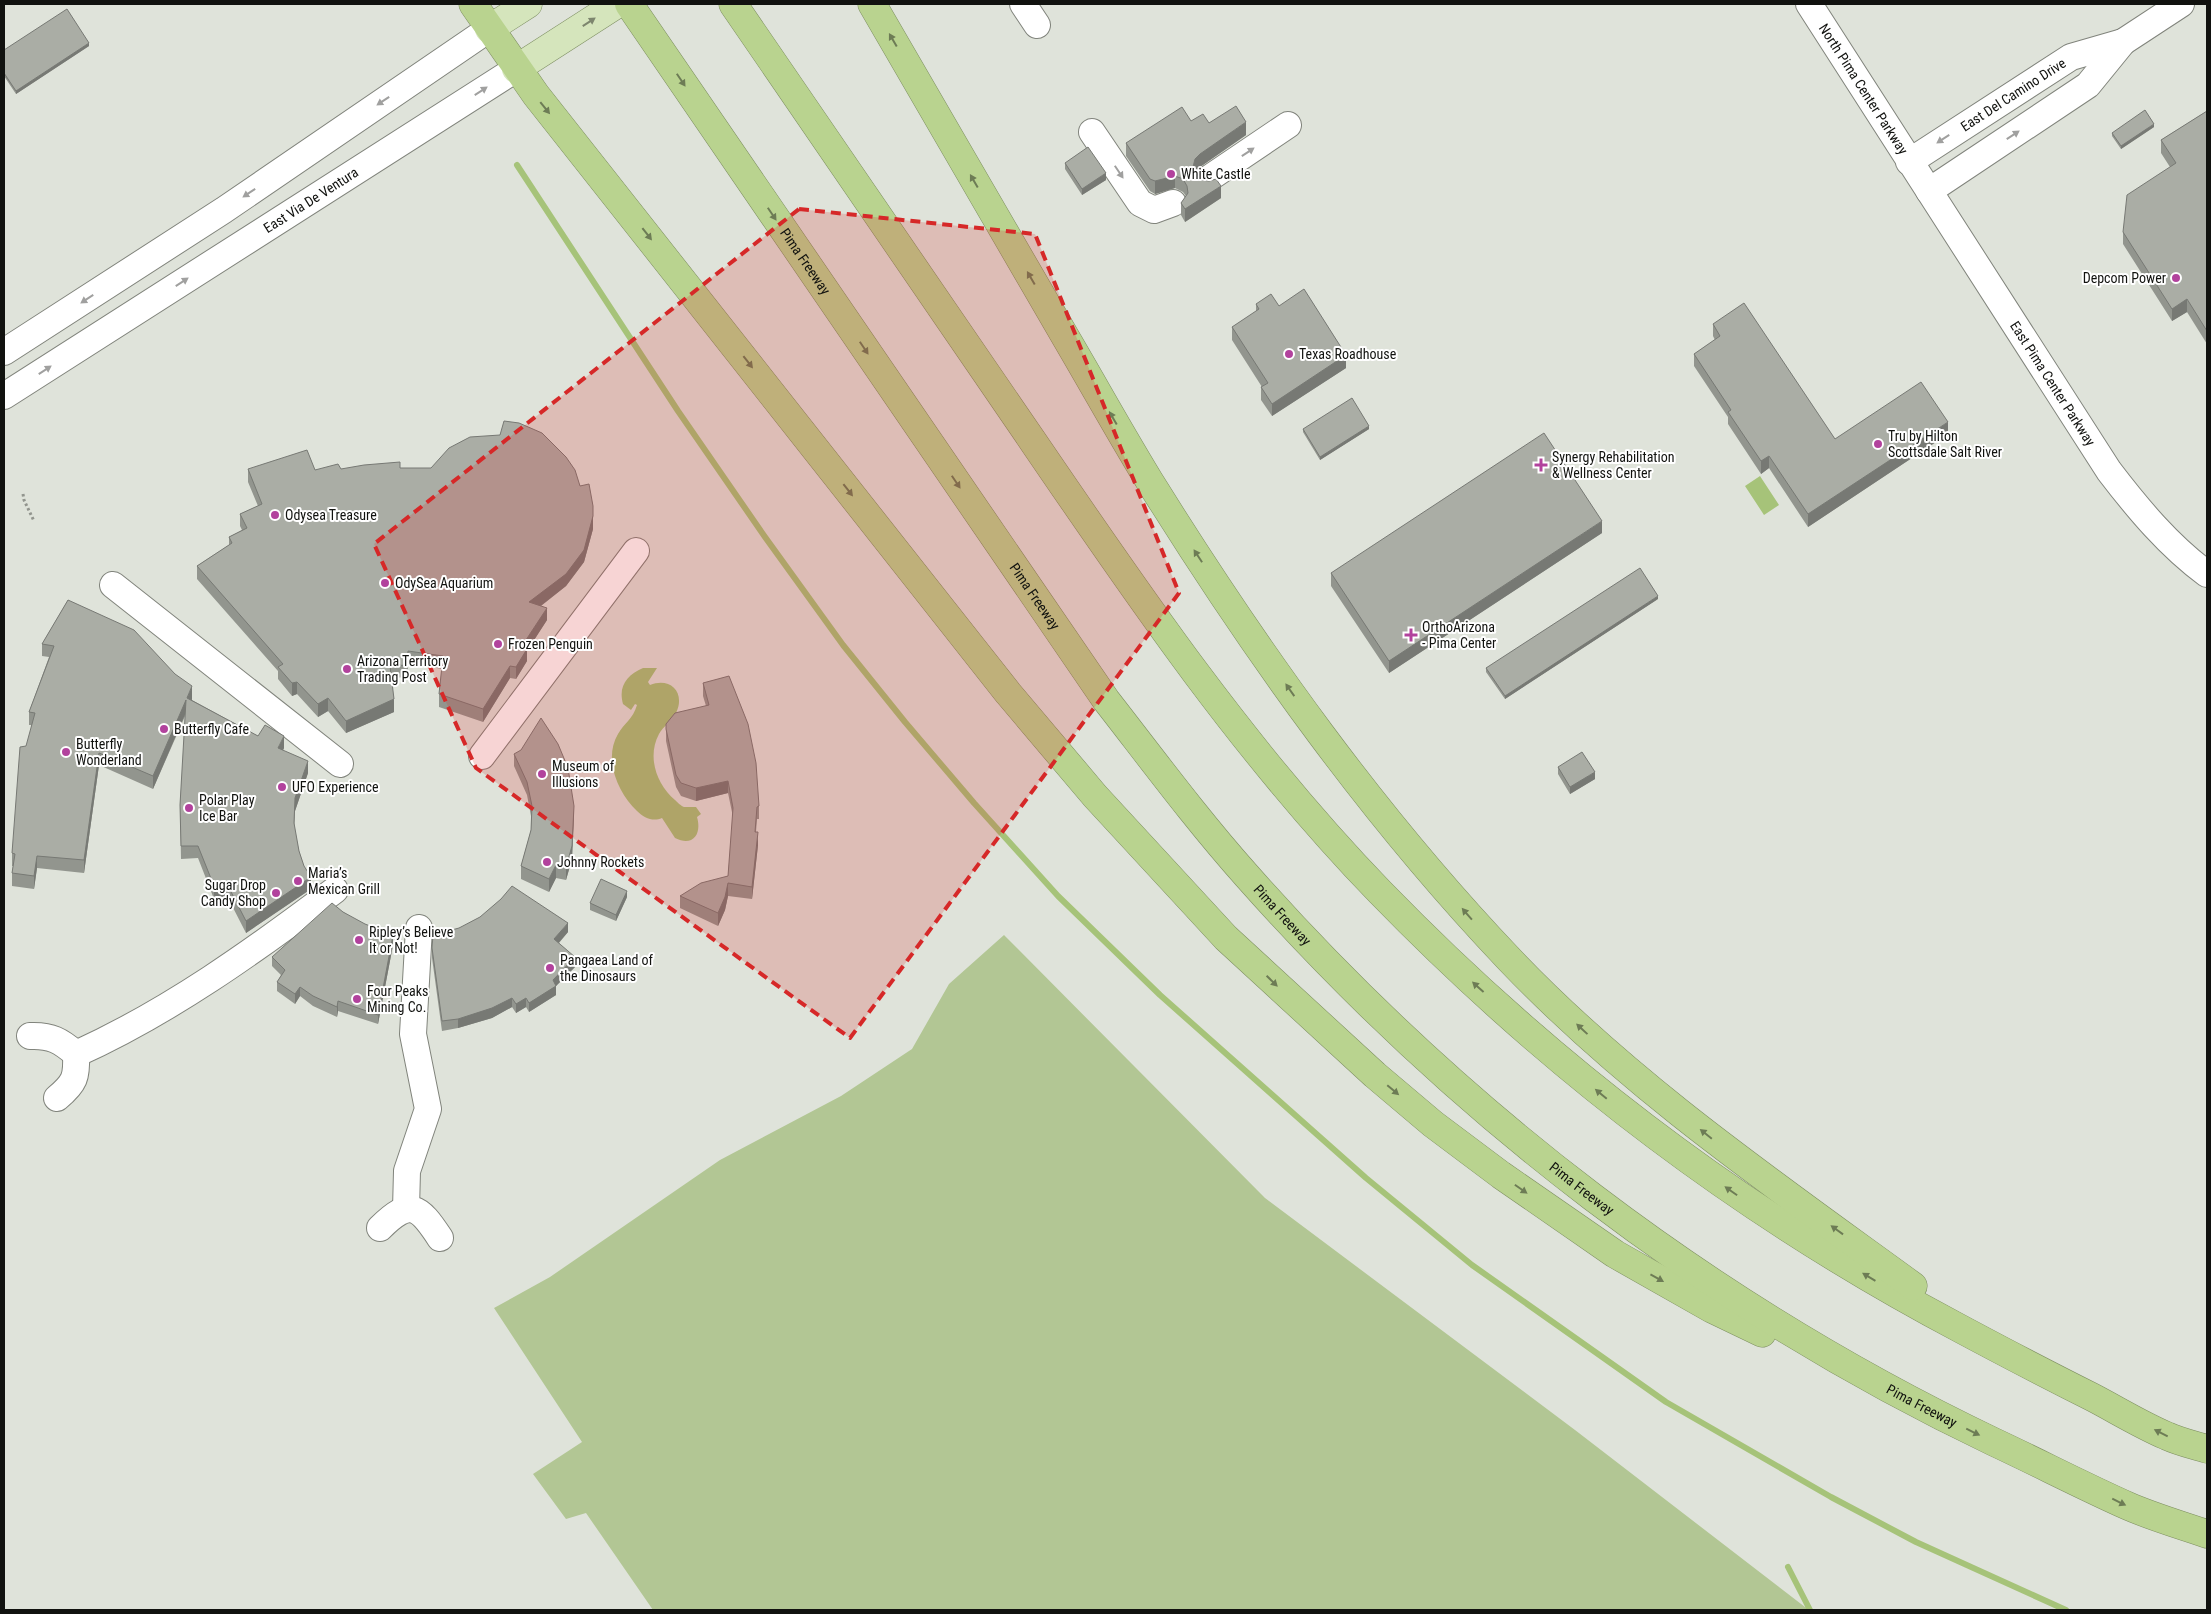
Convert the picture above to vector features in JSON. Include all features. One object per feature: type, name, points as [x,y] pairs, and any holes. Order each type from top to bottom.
[{"type":"highway","points":[[473,4],[516,69],[1008,693],[1095,796],[1226,938],[1375,1076],[1434,1124],[1501,1175],[1615,1254],[1712,1309],[1929,1411]]},
{"type":"highway","name":"Pima Freeway","points":[[629,4],[1106,700],[1172,786],[1246,875],[1380,1014],[1454,1084],[1611,1212],[1681,1263],[1798,1338],[1929,1411],[2131,1508],[2207,1534]]},
{"type":"highway","points":[[733,4],[1065,489],[1163,628],[1244,735],[1300,804],[1378,890],[1454,966],[1607,1099],[1692,1163],[1803,1237],[1905,1300],[2003,1352],[2170,1438],[2207,1449]]},
{"type":"highway","points":[[872,4],[1158,494],[1224,597],[1271,664],[1318,730],[1396,831],[1512,962],[1620,1063],[1713,1140],[2003,1352]]},
{"type":"main road","points":[[489,29],[528,4]]},
{"type":"main road","name":"East Via De Ventura","points":[[516,69],[617,4]]},
{"type":"street","name":"North Pima Center Parkway","points":[[1809,4],[1919,176]]},
{"type":"street","name":"East Del Camino Drive","points":[[1919,176],[2070,57],[2123,42],[2181,4]]},
{"type":"street","points":[[4,352],[224,210],[489,29]]},
{"type":"street","name":"East Del Camino Drive","points":[[1919,176],[2088,85],[2123,42]]},
{"type":"street","name":"East Via De Ventura","points":[[4,396],[516,69]]},
{"type":"street","points":[[1208,179],[1288,125]]},
{"type":"street","points":[[1092,132],[1140,203],[1154,210],[1173,203]]},
{"type":"street","name":"East Pima Center Parkway","points":[[1919,176],[2110,471],[2134,504],[2160,532],[2207,574]]},
{"type":"street","points":[[482,756],[636,551]]},
{"type":"street","points":[[113,585],[340,764]]},
{"type":"street","points":[[76,1054],[121,1034],[247,955],[335,890]]},
{"type":"street","points":[[406,1209],[407,1172],[428,1109],[412,1034],[419,928]]},
{"type":"street","points":[[30,1036],[45,1035],[61,1041],[76,1054],[77,1074],[70,1087],[58,1098]]},
{"type":"street","points":[[380,1228],[392,1216],[406,1209],[417,1210],[427,1217],[440,1238]]},
{"type":"path","points":[[23,494],[34,521]]},
{"type":"highlighted area","points":[[799,209],[1035,234],[1179,593],[850,1038],[476,768],[374,544]]},
{"type":"shaded area","points":[[1760,476],[1779,505],[1764,515],[1745,486]]},
{"type":"shaded area","points":[[643,668],[657,668],[648,682],[650,685],[664,683],[670,685],[674,688],[679,699],[679,705],[673,719],[663,728],[655,742],[654,760],[658,778],[668,793],[682,806],[696,807],[701,814],[697,817],[697,833],[691,840],[675,838],[662,818],[652,819],[646,817],[630,804],[619,785],[612,765],[612,754],[618,734],[633,714],[637,705],[635,704],[631,710],[623,704],[623,687],[632,674]]},
{"type":"shaded area","points":[[1004,935],[1265,1198],[1575,1430],[1805,1607],[1813,1610],[653,1610],[586,1513],[566,1519],[533,1474],[582,1442],[494,1308],[550,1277],[720,1160],[841,1096],[912,1049],[949,984]]},
{"type":"building","points":[[67,9],[89,43],[16,91],[4,73],[4,50]]},
{"type":"building","points":[[1236,106],[1246,122],[1200,154],[1195,159],[1193,167],[1195,174],[1201,180],[1209,181],[1216,179],[1221,186],[1185,209],[1181,203],[1188,193],[1183,179],[1175,176],[1155,181],[1150,179],[1126,143],[1182,107],[1191,121],[1203,114],[1209,123]]},
{"type":"building","points":[[2145,110],[2154,124],[2121,146],[2112,133]]},
{"type":"building","name":"Depcom Power","points":[[2207,111],[2207,331],[2187,299],[2172,309],[2123,232],[2127,195],[2176,163],[2161,140]]},
{"type":"building","points":[[1088,147],[1106,173],[1082,189],[1065,163]]},
{"type":"building","name":"Texas Roadhouse","points":[[1304,289],[1346,355],[1272,404],[1261,387],[1268,383],[1232,327],[1259,309],[1256,304],[1271,294],[1279,306]]},
{"type":"building","points":[[1744,303],[1835,439],[1921,382],[1948,422],[1808,514],[1769,456],[1761,461],[1728,412],[1731,410],[1694,354],[1720,336],[1713,324]]},
{"type":"building","points":[[1352,398],[1369,426],[1320,457],[1303,429]]},
{"type":"building","name":"OdySea Aquarium","points":[[504,421],[519,423],[542,433],[566,457],[575,470],[580,486],[589,484],[593,516],[584,550],[566,574],[529,602],[547,608],[522,646],[527,649],[516,667],[510,666],[483,709],[439,694],[443,656],[408,651],[407,665],[390,666],[394,699],[346,721],[328,698],[318,704],[297,682],[292,683],[278,667],[283,664],[197,566],[232,543],[229,537],[247,528],[240,514],[262,504],[248,469],[307,450],[315,470],[338,464],[341,469],[400,462],[400,468],[431,468],[449,448],[470,437],[500,435]]},
{"type":"building","points":[[1544,433],[1602,521],[1389,661],[1331,573]]},
{"type":"building","points":[[1640,568],[1658,596],[1505,696],[1486,668]]},
{"type":"building","points":[[68,600],[134,630],[175,674],[192,686],[187,698],[258,736],[265,725],[284,736],[278,748],[308,761],[295,798],[294,823],[299,851],[304,866],[311,877],[246,921],[227,884],[214,886],[198,846],[181,846],[180,805],[186,700],[153,776],[99,753],[84,860],[37,856],[34,876],[12,873],[15,854],[12,853],[20,747],[26,746],[35,713],[29,712],[54,646],[42,644]]},
{"type":"building","points":[[729,676],[748,724],[756,763],[759,806],[757,807],[755,832],[758,832],[752,887],[728,883],[725,897],[718,913],[680,896],[701,883],[728,876],[733,808],[728,781],[696,788],[681,783],[676,775],[666,724],[675,713],[709,705],[703,683]]},
{"type":"building","points":[[541,718],[558,744],[568,768],[574,806],[572,846],[566,867],[556,865],[549,879],[521,866],[531,830],[532,806],[527,782],[514,754],[521,750]]},
{"type":"building","points":[[1582,752],[1595,772],[1570,787],[1558,767]]},
{"type":"building","points":[[601,879],[627,891],[616,915],[590,903]]},
{"type":"building","points":[[512,886],[568,923],[554,939],[575,957],[553,980],[556,986],[529,1003],[526,998],[516,1004],[512,998],[492,1008],[458,1019],[442,1021],[432,948],[433,935],[459,928],[480,917],[501,899]]},
{"type":"building","points":[[332,903],[343,912],[365,924],[393,935],[378,1015],[338,1001],[337,1007],[313,996],[300,987],[295,994],[277,982],[285,970],[272,957]]},
{"type":"waterway","points":[[517,165],[678,411],[765,537],[843,645],[974,803],[1058,896],[1160,995],[1366,1178],[1472,1265],[1666,1402],[1831,1497],[1916,1542],[2066,1610]]},
{"type":"waterway","points":[[1788,1567],[1810,1610]]},
{"type":"place","name":"White Castle","points":[[1171,174]]},
{"type":"place","name":"Depcom Power","points":[[2176,278]]},
{"type":"place","name":"Texas Roadhouse","points":[[1289,354]]},
{"type":"place","name":"Tru by Hilton Scottsdale Salt River","points":[[1878,444]]},
{"type":"place","name":"Synergy Rehabilitation & Wellness Center","points":[[1541,465]]},
{"type":"place","name":"Odysea Treasure","points":[[275,515]]},
{"type":"place","name":"OdySea Aquarium","points":[[385,583]]},
{"type":"place","name":"OrthoArizona - Pima Center","points":[[1411,635]]},
{"type":"place","name":"Frozen Penguin","points":[[498,644]]},
{"type":"place","name":"Arizona Territory Trading Post","points":[[347,669]]},
{"type":"place","name":"Butterfly Cafe","points":[[164,729]]},
{"type":"place","name":"Butterfly Wonderland","points":[[66,752]]},
{"type":"place","name":"Museum of Illusions","points":[[542,774]]},
{"type":"place","name":"UFO Experience","points":[[282,787]]},
{"type":"place","name":"Polar Play Ice Bar","points":[[189,808]]},
{"type":"place","name":"Johnny Rockets","points":[[547,862]]},
{"type":"place","name":"Maria’s Mexican Grill","points":[[298,881]]},
{"type":"place","name":"Sugar Drop Candy Shop","points":[[276,893]]},
{"type":"place","name":"Ripley’s Believe It or Not!","points":[[359,940]]},
{"type":"place","name":"Pangaea Land of the Dinosaurs","points":[[550,968]]},
{"type":"place","name":"Four Peaks Mining Co.","points":[[357,999]]}]
